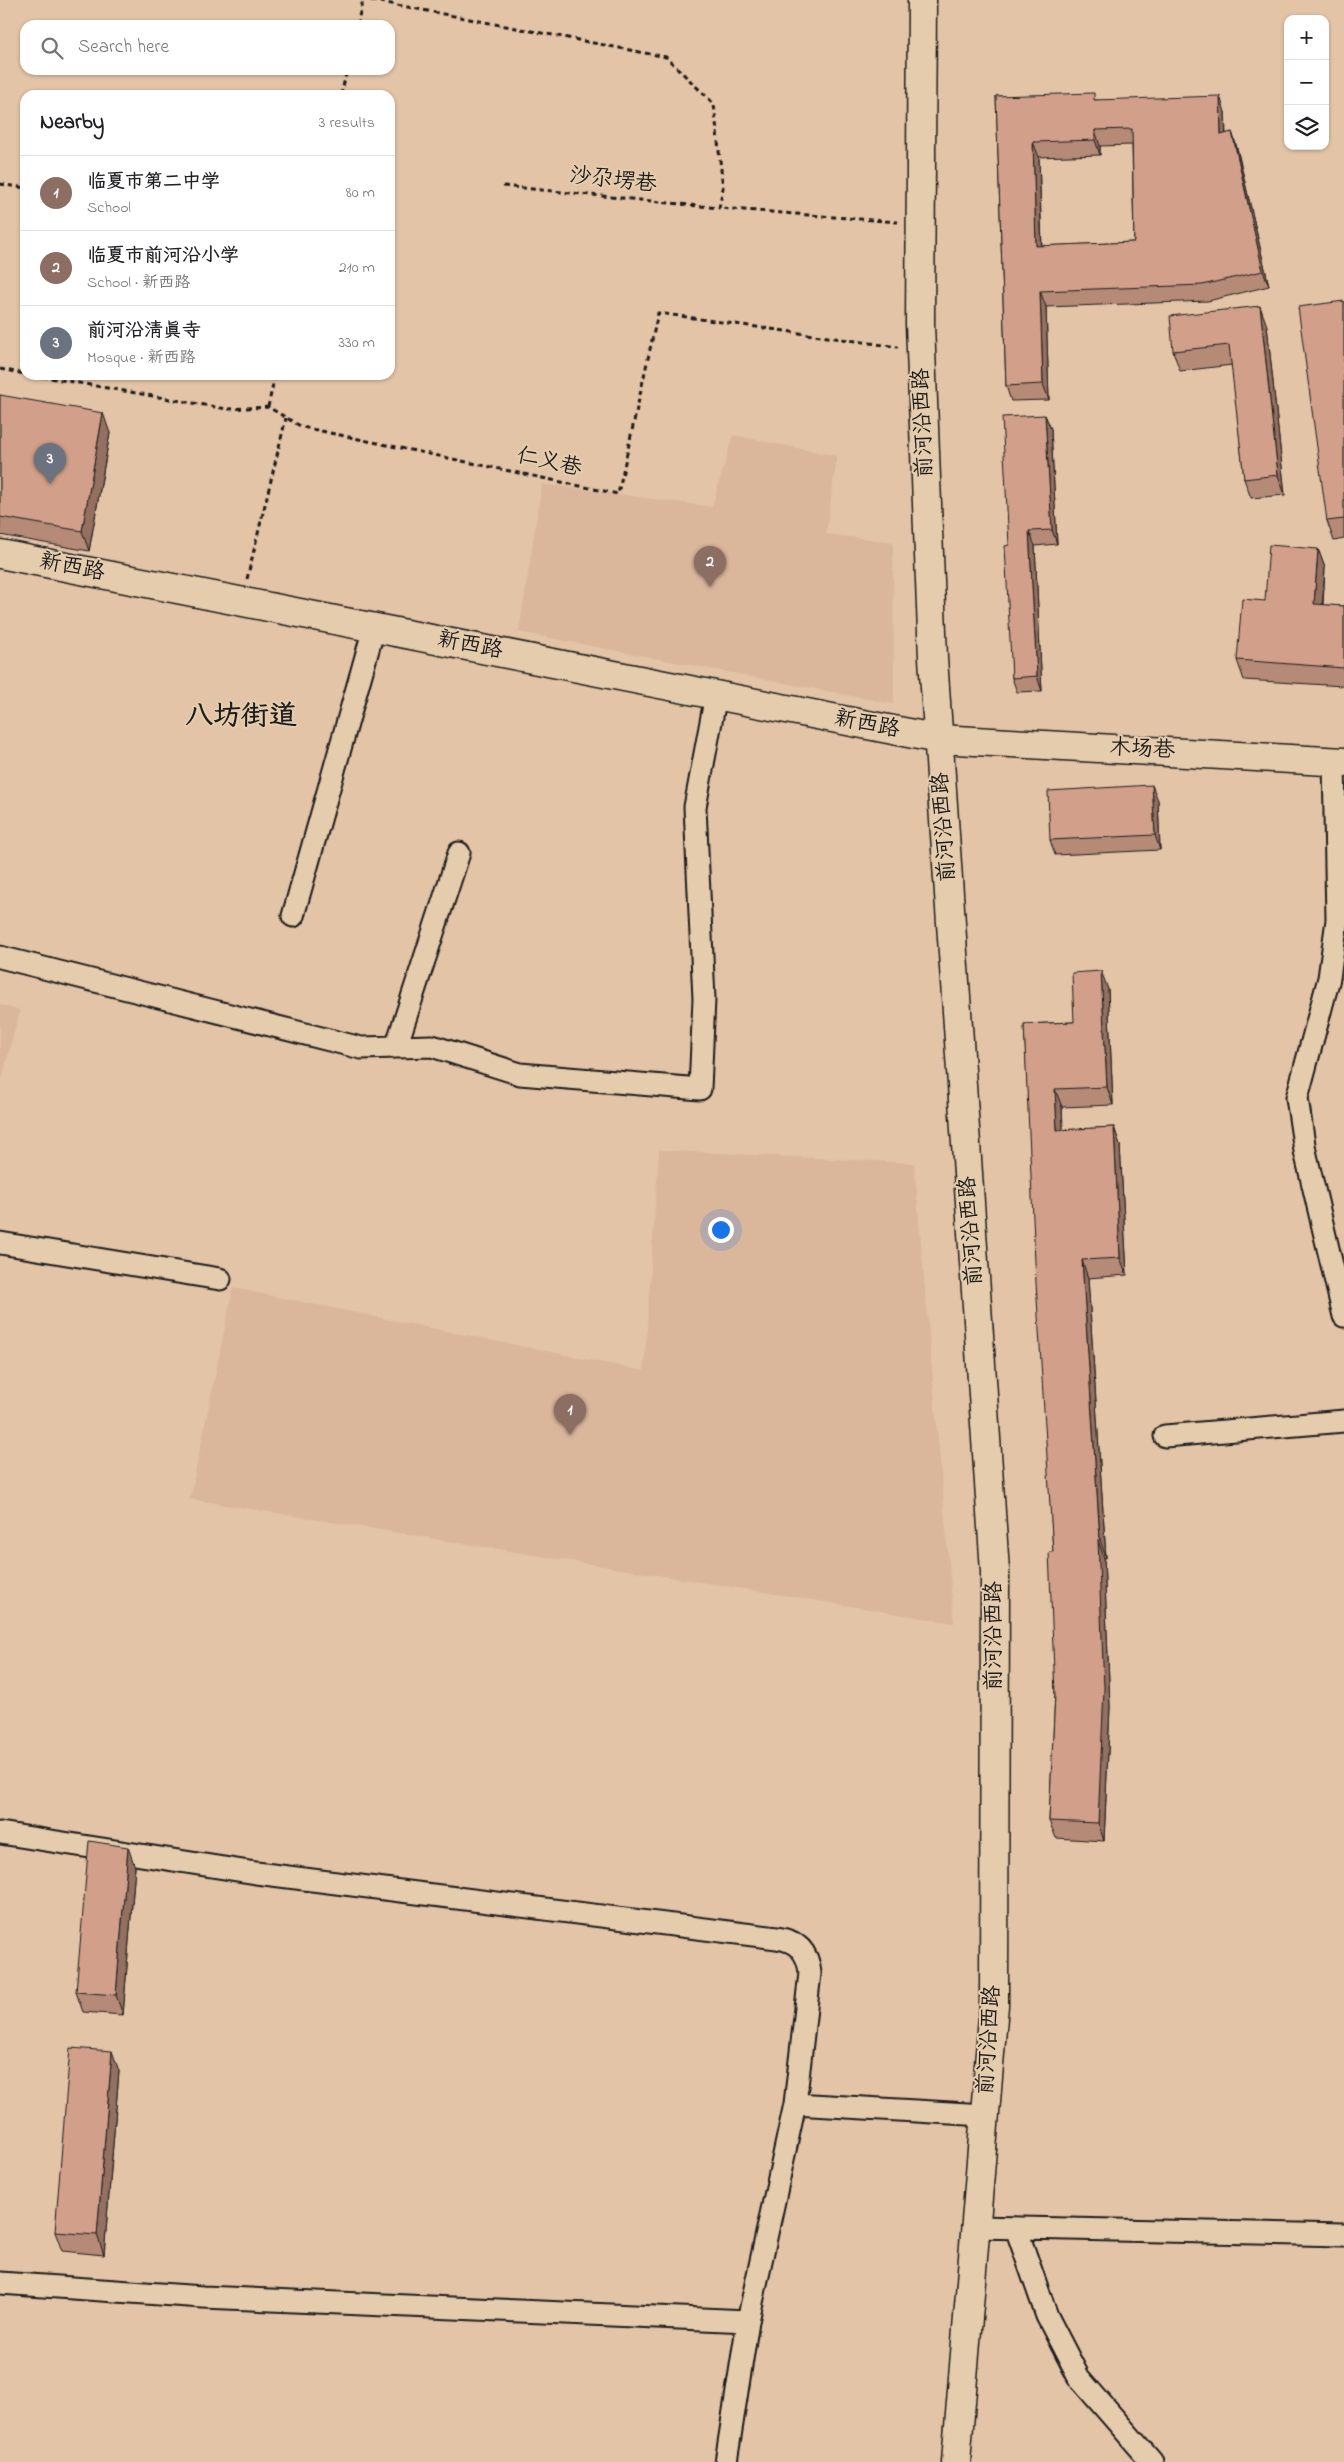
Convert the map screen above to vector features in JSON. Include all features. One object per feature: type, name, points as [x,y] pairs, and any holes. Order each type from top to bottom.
[{"type":"main road","name":"前河沿西路","points":[[922,0],[921,351],[933,658],[995,1571],[994,2005],[956,2462]]},
{"type":"main road","name":"新西路","points":[[0,554],[939,739]]},
{"type":"main road","name":"木场巷","points":[[939,739],[1339,761]]},
{"type":"street","points":[[292,916],[374,628]]},
{"type":"street","points":[[0,957],[361,1048],[432,1046],[520,1074],[700,1089],[704,999],[695,807],[716,695]]},
{"type":"street","points":[[1339,761],[1336,920],[1329,978],[1297,1098],[1305,1151],[1344,1316]]},
{"type":"street","points":[[396,1047],[459,853]]},
{"type":"street","points":[[0,1243],[220,1279]]},
{"type":"street","points":[[1165,1436],[1344,1421]]},
{"type":"street","points":[[0,1833],[256,1873],[788,1940],[805,1952],[810,1972],[795,2104],[748,2321],[726,2462]]},
{"type":"street","points":[[795,2104],[985,2115]]},
{"type":"street","points":[[975,2227],[1344,2235]]},
{"type":"street","points":[[1016,2228],[1047,2316],[1078,2378],[1152,2462]]},
{"type":"street","points":[[0,2283],[213,2297],[748,2321]]},
{"type":"path","points":[[358,20],[363,0]]},
{"type":"path","points":[[371,0],[666,57],[714,104],[723,188],[719,208]]},
{"type":"path","points":[[342,90],[346,75]]},
{"type":"path","points":[[0,184],[20,187]]},
{"type":"path","name":"沙尕塄巷","points":[[503,186],[865,221],[921,223]]},
{"type":"path","name":"仁义巷","points":[[268,407],[302,427],[618,494],[658,313],[921,351]]},
{"type":"path","points":[[0,369],[20,373]]},
{"type":"path","points":[[62,380],[227,409],[268,407],[275,380]]},
{"type":"path","points":[[241,602],[286,418]]},
{"type":"shaded area","points":[[733,435],[837,456],[826,534],[893,542],[894,704],[519,632],[542,484],[712,507]]},
{"type":"shaded area","points":[[0,1005],[20,1010],[2,1078],[0,1078]]},
{"type":"shaded area","points":[[659,1150],[914,1163],[954,1623],[190,1499],[233,1288],[644,1371]]},
{"type":"building","points":[[1094,93],[1094,100],[1220,96],[1221,135],[1232,132],[1263,271],[1202,285],[1040,291],[1043,384],[1006,386],[996,96]],"holes":[[[1132,129],[1134,242],[1036,246],[1033,142],[1095,140],[1095,130]]]},
{"type":"building","points":[[1344,301],[1344,519],[1327,521],[1298,307]]},
{"type":"building","points":[[1260,306],[1278,475],[1244,479],[1229,345],[1173,351],[1170,316]]},
{"type":"building","points":[[0,395],[103,413],[82,531],[0,517]]},
{"type":"building","points":[[1045,415],[1052,530],[1029,531],[1037,676],[1012,678],[1005,546],[1009,545],[1002,417]]},
{"type":"building","points":[[1269,545],[1318,549],[1314,604],[1344,606],[1344,668],[1237,660],[1242,599],[1265,601]]},
{"type":"building","points":[[1152,785],[1155,835],[1050,840],[1048,791]]},
{"type":"building","points":[[1101,971],[1107,1087],[1055,1089],[1057,1130],[1114,1127],[1120,1258],[1082,1260],[1100,1540],[1098,1540],[1104,1689],[1098,1823],[1049,1821],[1055,1694],[1049,1552],[1053,1552],[1036,1283],[1024,1024],[1074,1022],[1072,973]]},
{"type":"building","points":[[89,1841],[128,1847],[116,1995],[76,1992]]},
{"type":"building","points":[[70,2048],[112,2051],[97,2235],[55,2232]]},
{"type":"place","name":"前河沿清真寺","points":[[50,484]]},
{"type":"place","name":"临夏市前河沿小学","points":[[710,587]]},
{"type":"place","name":"临夏市第二中学","points":[[570,1435]]},
{"type":"district","name":"八坊街道","points":[[241,717]]}]
